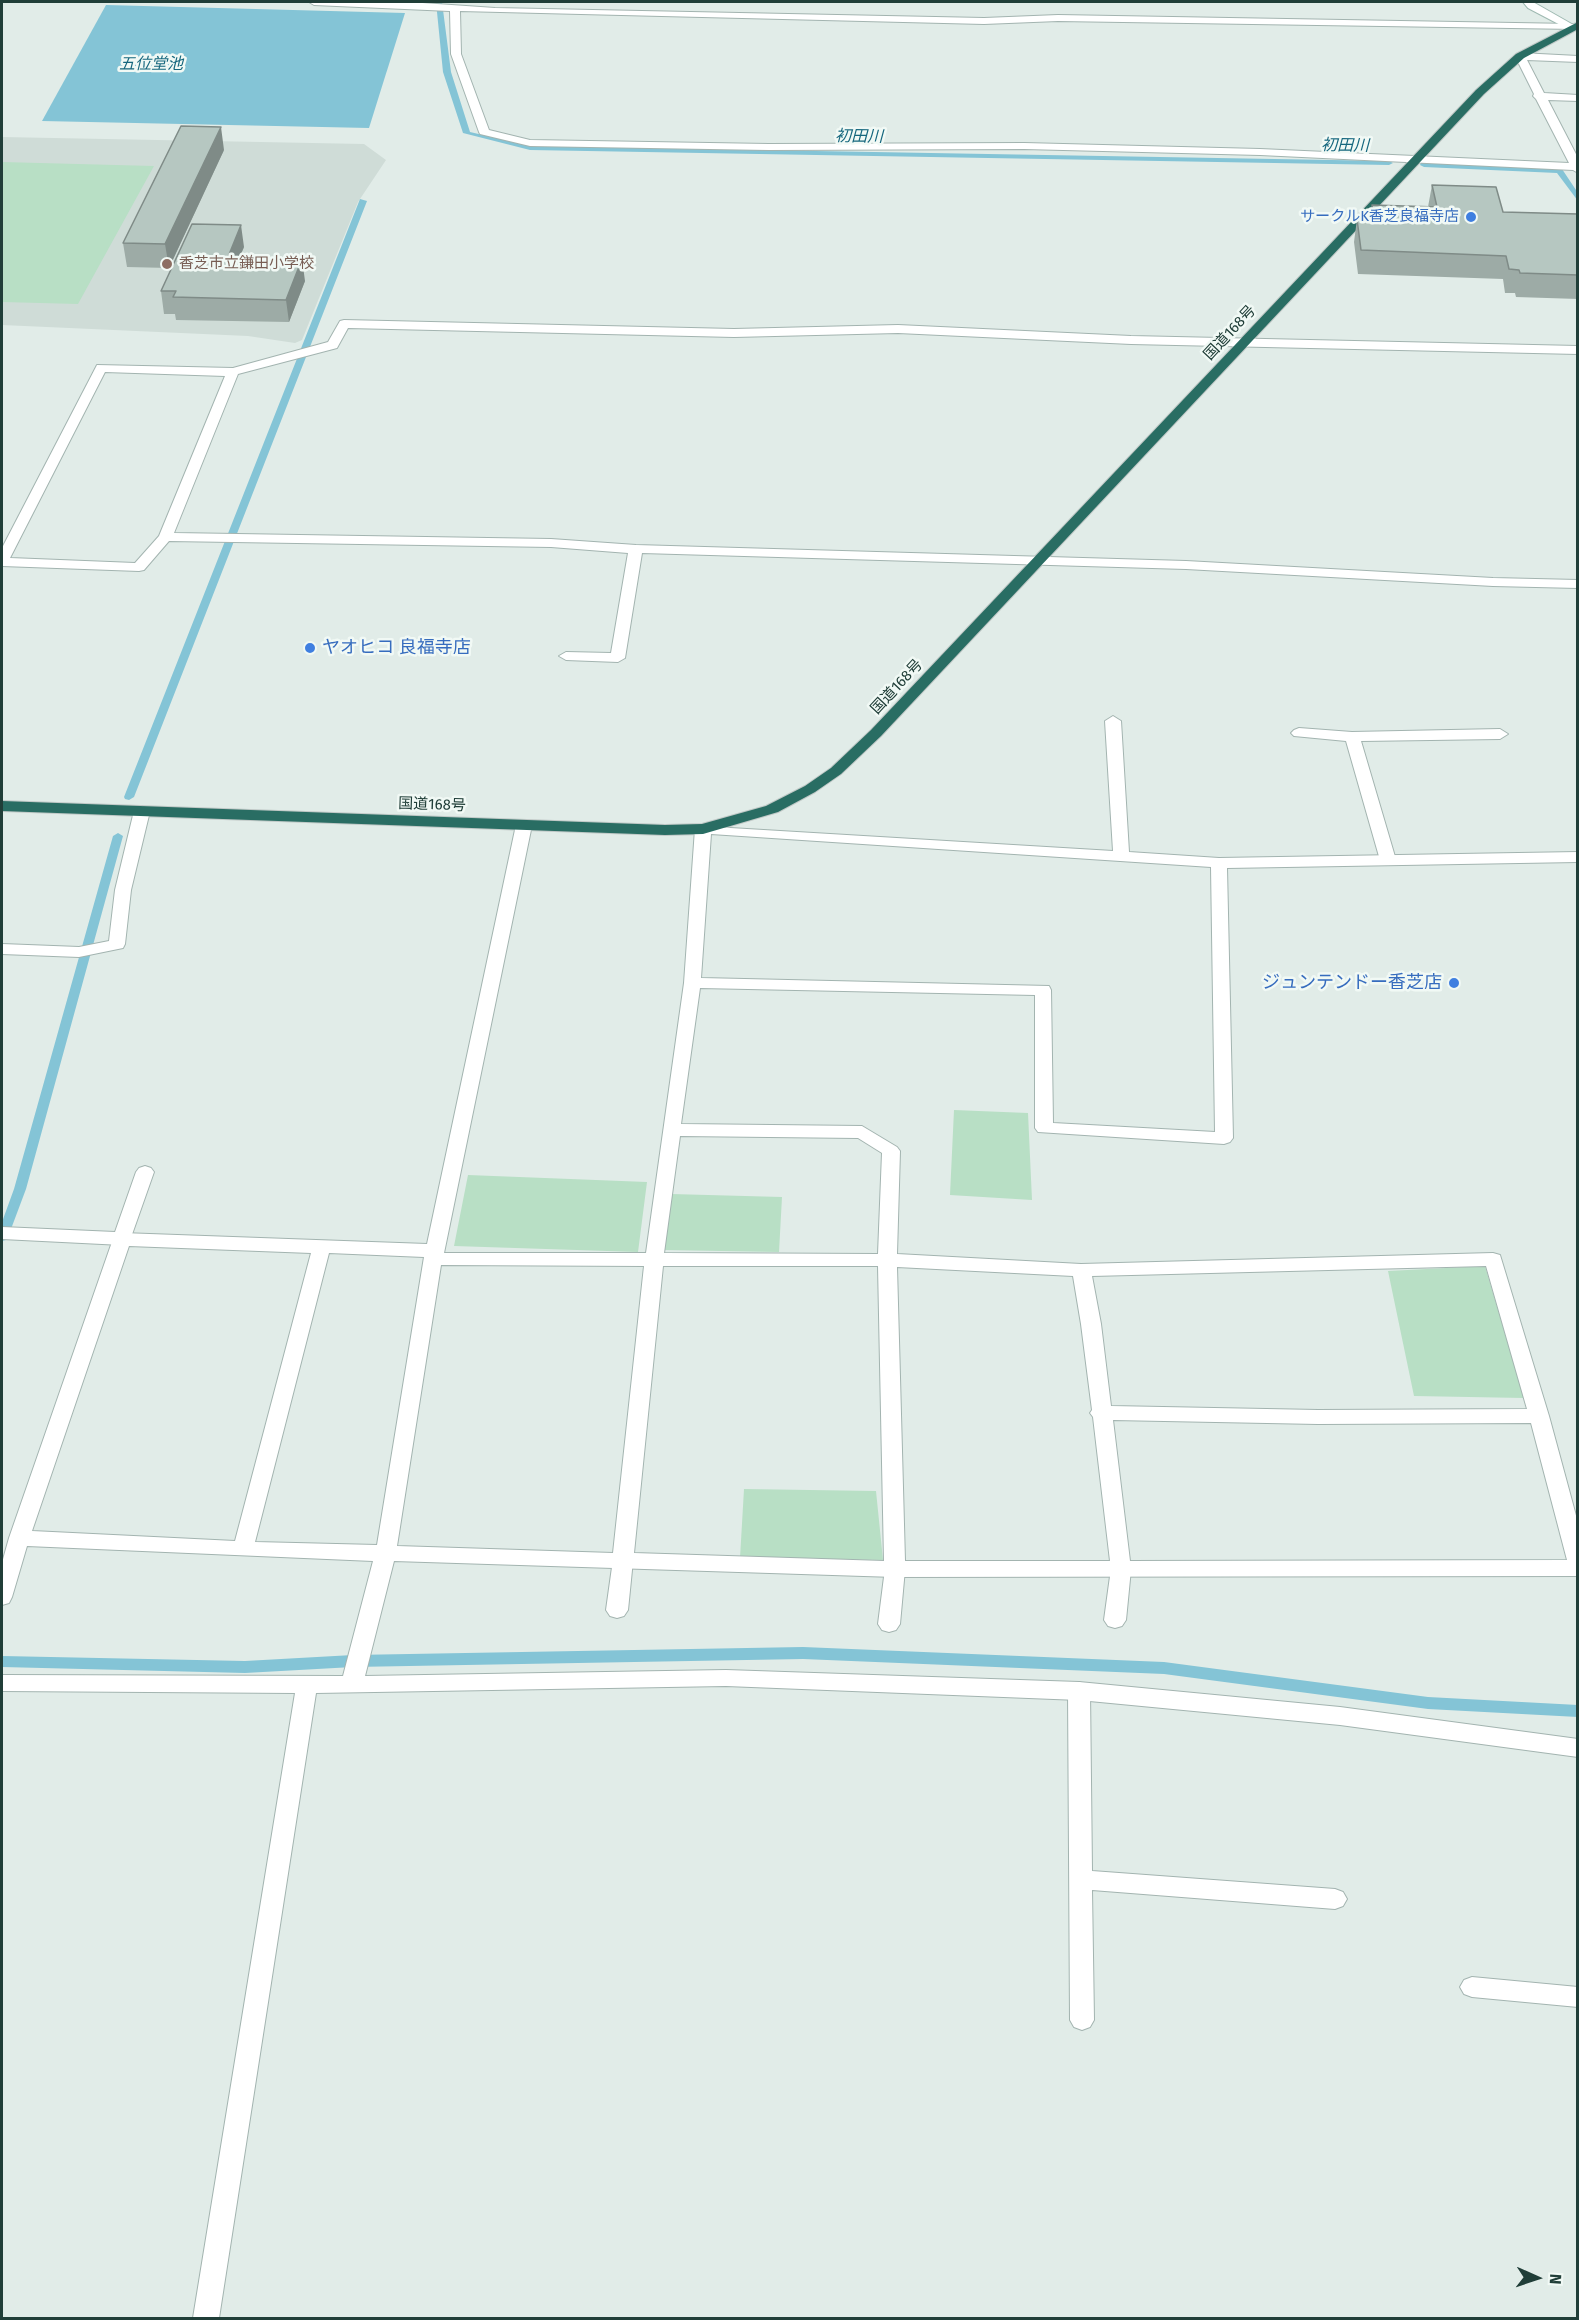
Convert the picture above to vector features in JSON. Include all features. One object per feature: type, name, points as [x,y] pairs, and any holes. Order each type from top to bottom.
[{"type":"highway","name":"国道168号","points":[[2,806],[524,825],[703,829],[772,809],[810,789],[836,771],[876,733],[1480,92],[1520,56],[1575,26]]},
{"type":"street","points":[[314,2],[770,17],[984,21],[1058,18],[1575,26]]},
{"type":"street","points":[[1528,2],[1575,26]]},
{"type":"street","points":[[451,8],[456,54],[484,132],[530,143],[770,147],[1024,146],[1260,152],[1577,169]]},
{"type":"street","points":[[1577,169],[1538,96],[1520,56],[1578,59]]},
{"type":"street","points":[[1538,96],[1578,98]]},
{"type":"street","points":[[233,372],[165,537],[139,567],[2,562],[101,368],[233,372],[333,345],[344,324],[734,333],[898,329],[1131,340],[1578,350]]},
{"type":"street","points":[[165,537],[551,543],[636,549],[1186,565],[1493,582],[1578,584]]},
{"type":"street","points":[[566,656],[618,658],[636,549]]},
{"type":"street","points":[[1113,721],[1121,857]]},
{"type":"street","points":[[1299,733],[1352,737],[1500,734]]},
{"type":"street","points":[[1352,737],[1388,860]]},
{"type":"street","points":[[2,949],[79,952],[117,944],[123,890],[142,811]]},
{"type":"street","points":[[352,1685],[386,1552],[433,1255],[524,825]]},
{"type":"street","points":[[617,1610],[654,1260],[692,983],[703,829],[1219,863],[1578,857]]},
{"type":"street","points":[[692,983],[1043,990],[1044,1128],[1224,1138],[1219,863]]},
{"type":"street","points":[[671,1130],[862,1132],[891,1151],[887,1260],[895,1569],[889,1624]]},
{"type":"street","points":[[2,1597],[19,1538],[145,1172]]},
{"type":"street","points":[[2,1233],[322,1246],[433,1255],[654,1260],[887,1260],[1081,1270],[1492,1259],[1570,1510],[1578,1566],[895,1569],[243,1549],[19,1538]]},
{"type":"street","points":[[243,1549],[322,1246]]},
{"type":"street","points":[[1081,1270],[1091,1324],[1100,1413],[1121,1569],[1115,1620]]},
{"type":"street","points":[[1100,1413],[1317,1417],[1539,1416]]},
{"type":"street","points":[[2,1683],[352,1685],[726,1678],[1079,1691],[1340,1716],[1578,1749]]},
{"type":"street","points":[[206,2319],[307,1684]]},
{"type":"street","points":[[1079,1691],[1082,2020]]},
{"type":"street","points":[[1081,1880],[1335,1899]]},
{"type":"street","points":[[1472,1987],[1578,1997]]},
{"type":"shaded area","name":"香芝市立鎌田小学校","points":[[2,137],[364,144],[386,160],[358,202],[302,340],[295,343],[248,336],[2,325]]},
{"type":"green space","points":[[2,162],[154,166],[78,304],[2,302]]},
{"type":"green space","points":[[954,1110],[1028,1113],[1032,1200],[950,1195]]},
{"type":"green space","points":[[468,1175],[647,1182],[638,1252],[454,1246]]},
{"type":"green space","points":[[671,1194],[782,1197],[779,1252],[664,1250]]},
{"type":"green space","points":[[1485,1266],[1524,1398],[1414,1396],[1388,1271]]},
{"type":"green space","points":[[744,1489],[876,1491],[883,1560],[740,1558]]},
{"type":"water","name":"五位堂池","points":[[106,5],[405,13],[369,128],[42,121]]},
{"type":"building","points":[[181,126],[221,127],[165,244],[123,243]]},
{"type":"building","points":[[1432,185],[1496,187],[1503,212],[1578,214],[1578,275],[1520,273],[1519,270],[1509,269],[1506,256],[1361,250],[1357,219],[1374,219],[1372,205],[1437,207]]},
{"type":"building","points":[[192,224],[241,225],[228,257],[302,259],[286,300],[173,297],[176,291],[161,291]]},
{"type":"waterway","name":"初田川","points":[[439,2],[447,72],[467,133],[530,148],[1389,163]]},
{"type":"waterway","name":"初田川","points":[[1424,165],[1559,171],[1578,199]]},
{"type":"waterway","points":[[129,797],[363,201]]},
{"type":"waterway","points":[[2,1237],[20,1189],[118,836]]},
{"type":"waterway","points":[[2,1662],[245,1667],[353,1661],[803,1653],[1164,1668],[1428,1703],[1578,1711]]},
{"type":"place","name":"サークルK香芝良福寺店","points":[[1471,217]]},
{"type":"place","name":"香芝市立鎌田小学校","points":[[167,264]]},
{"type":"place","name":"ヤオヒコ 良福寺店","points":[[310,648]]},
{"type":"place","name":"ジュンテンドー香芝店","points":[[1454,983]]}]
